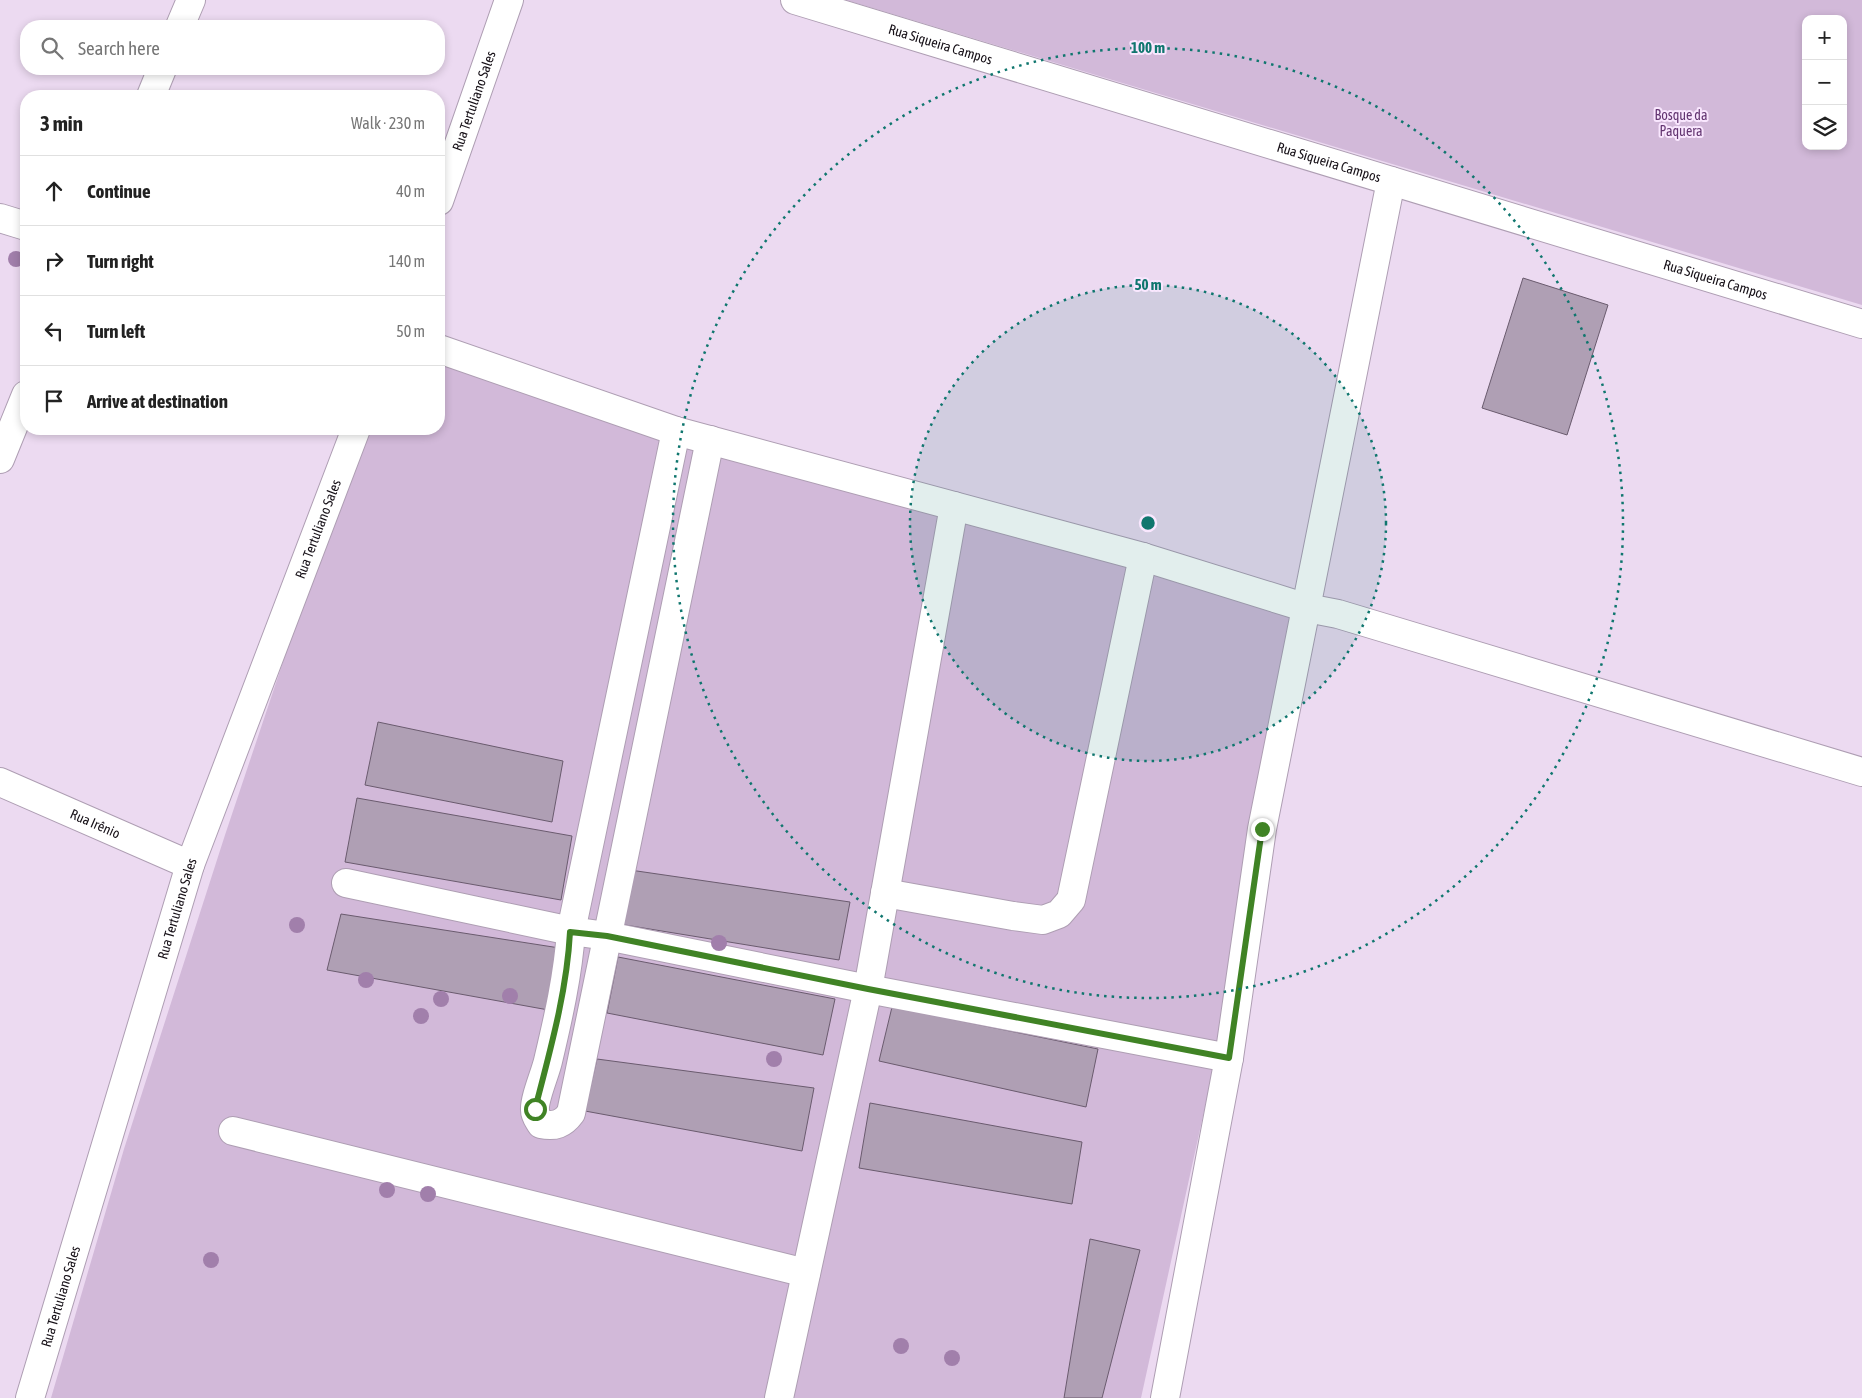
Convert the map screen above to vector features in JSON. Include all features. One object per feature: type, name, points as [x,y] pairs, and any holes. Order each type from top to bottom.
[{"type":"street","points":[[183,20],[191,0]]},
{"type":"street","name":"Rua Tertuliano Sales","points":[[445,184],[509,0]]},
{"type":"street","name":"Rua Siqueira Campos","points":[[794,0],[1862,324]]},
{"type":"street","points":[[153,90],[160,75]]},
{"type":"street","points":[[1165,1398],[1229,1058],[1262,829],[1392,181]]},
{"type":"street","points":[[0,218],[20,224]]},
{"type":"street","points":[[445,351],[676,432],[1143,557],[1307,608],[1338,614],[1862,772]]},
{"type":"street","points":[[0,459],[20,411]]},
{"type":"street","points":[[676,432],[570,932],[570,950],[560,1006],[548,1062],[535,1109],[537,1118],[542,1124],[548,1126],[559,1125],[571,1113],[710,440]]},
{"type":"street","name":"Rua Tertuliano Sales","points":[[30,1398],[190,865],[354,435]]},
{"type":"street","points":[[779,1398],[868,989],[954,506]]},
{"type":"street","points":[[885,893],[1044,920],[1059,914],[1071,900],[1143,557]]},
{"type":"street","name":"Rua Irênio","points":[[0,782],[190,865]]},
{"type":"street","points":[[346,883],[570,932],[607,936],[868,989],[1229,1058]]},
{"type":"street","points":[[233,1131],[806,1273]]},
{"type":"green space","name":"Bosque da Paquera","points":[[846,0],[1862,0],[1862,305]]},
{"type":"green space","points":[[445,351],[1315,606],[1141,1398],[51,1398],[124,1149],[225,835],[359,435],[445,435]]},
{"type":"building","points":[[1523,278],[1608,305],[1567,435],[1482,408]]},
{"type":"building","points":[[378,722],[563,761],[552,822],[365,785]]},
{"type":"building","points":[[357,798],[572,836],[561,900],[345,862]]},
{"type":"building","points":[[630,870],[850,902],[839,960],[619,924]]},
{"type":"building","points":[[341,914],[566,949],[554,1011],[327,970]]},
{"type":"building","points":[[618,957],[835,999],[823,1055],[607,1013]]},
{"type":"building","points":[[892,1007],[1098,1049],[1086,1107],[879,1061]]},
{"type":"building","points":[[597,1059],[814,1088],[802,1151],[585,1111]]},
{"type":"building","points":[[870,1103],[1082,1142],[1072,1204],[859,1168]]},
{"type":"building","points":[[1090,1239],[1140,1250],[1102,1398],[1064,1398]]},
{"type":"route","points":[[535,1109],[548,1062],[560,1006],[570,950],[570,932],[607,936],[868,989],[1229,1058],[1262,829]]}]
